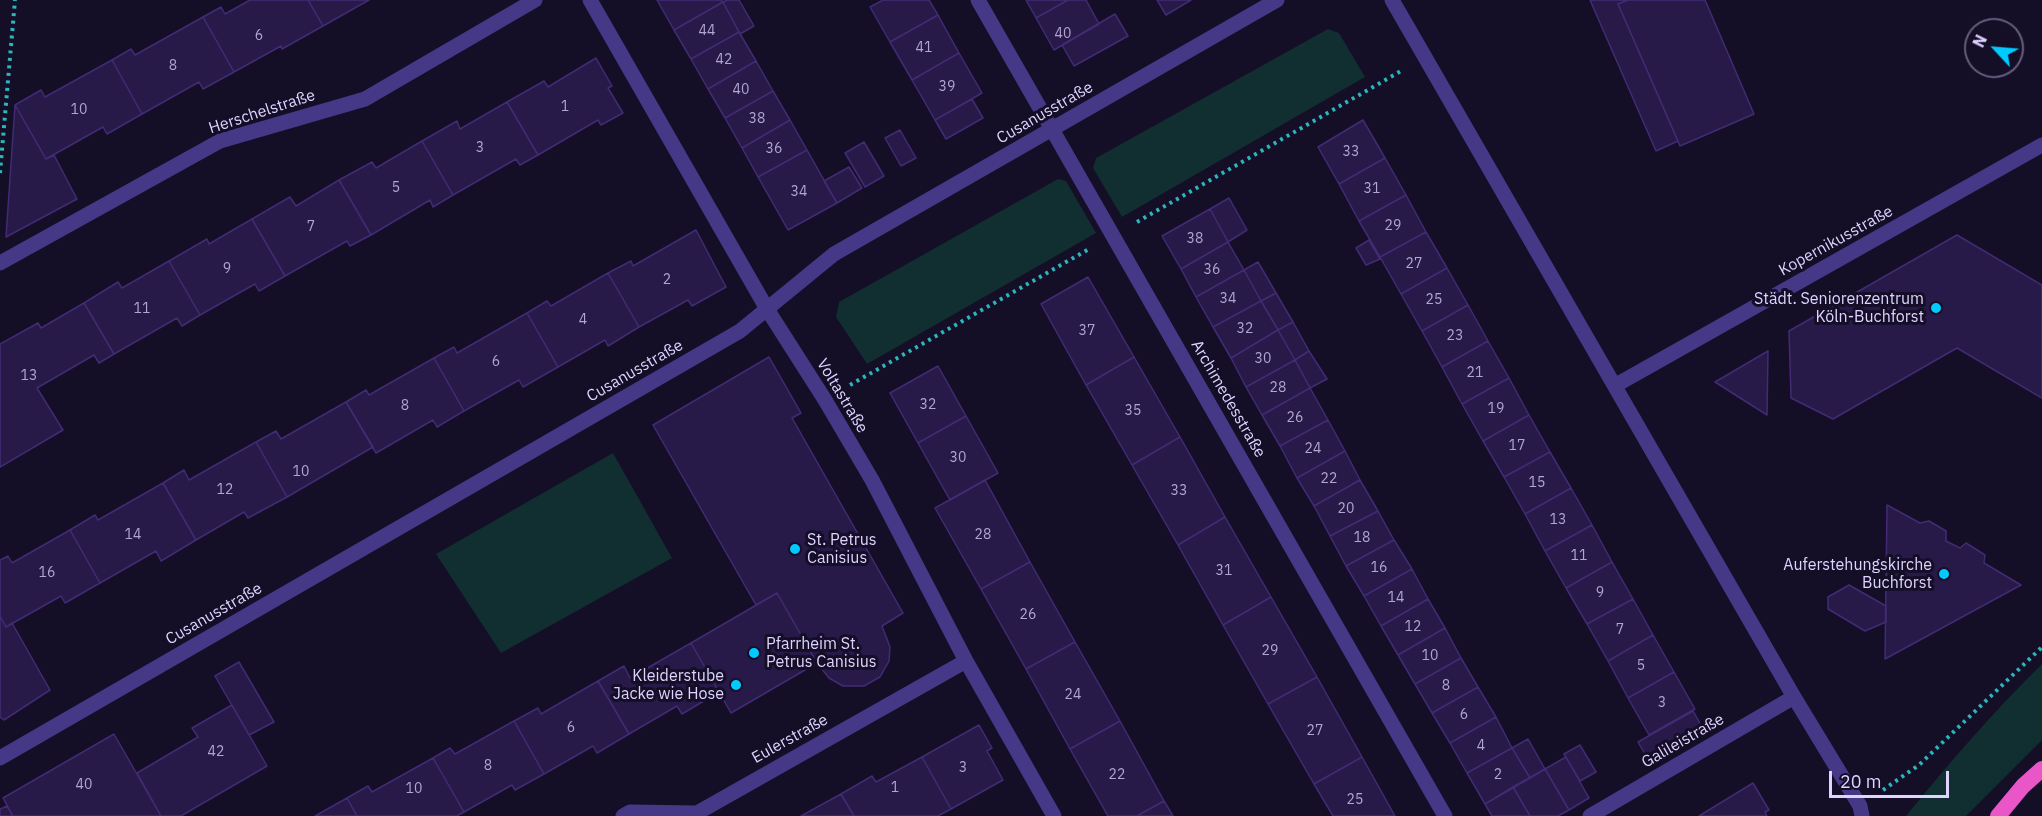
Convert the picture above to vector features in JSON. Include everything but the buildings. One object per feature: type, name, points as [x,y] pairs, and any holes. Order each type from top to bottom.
[{"type":"highway","points":[[1998,816],[2023,786],[2042,770]]},
{"type":"street","name":"Herschelstraße","points":[[0,263],[220,141],[365,99],[535,0]]},
{"type":"street","name":"Voltastraße","points":[[590,0],[767,309],[825,400],[872,480],[966,661],[1054,816]]},
{"type":"street","name":"Archimedesstraße","points":[[978,0],[1445,816]]},
{"type":"street","name":"Cusanusstraße","points":[[0,758],[740,332],[834,254],[1276,0]]},
{"type":"street","points":[[1392,0],[1861,811]]},
{"type":"street","name":"Kopernikusstraße","points":[[1616,386],[2042,145]]},
{"type":"street","name":"Eulerstraße","points":[[623,816],[630,812],[697,813],[966,661]]},
{"type":"street","name":"Galileistraße","points":[[1590,816],[1794,697]]},
{"type":"path","points":[[0,173],[15,0]]},
{"type":"path","points":[[1861,811],[1919,765],[2042,646]]},
{"type":"green space","points":[[1328,29],[1339,33],[1365,77],[1122,217],[1093,168],[1096,158]]},
{"type":"green space","points":[[1058,179],[1066,181],[1096,233],[867,364],[836,317],[839,302]]},
{"type":"green space","points":[[613,453],[672,558],[501,653],[436,554]]},
{"type":"green space","points":[[2042,664],[2042,740],[1966,816],[1906,816],[1972,738]]},
{"type":"place","name":"Städt. Seniorenzentrum Köln-Buchforst","points":[[1936,308]]},
{"type":"place","name":"St. Petrus Canisius","points":[[795,549]]},
{"type":"place","name":"Auferstehungskirche Buchforst","points":[[1944,574]]},
{"type":"place","name":"Pfarrheim St. Petrus Canisius","points":[[754,653]]},
{"type":"place","name":"Kleiderstube Jacke wie Hose","points":[[736,685]]}]
